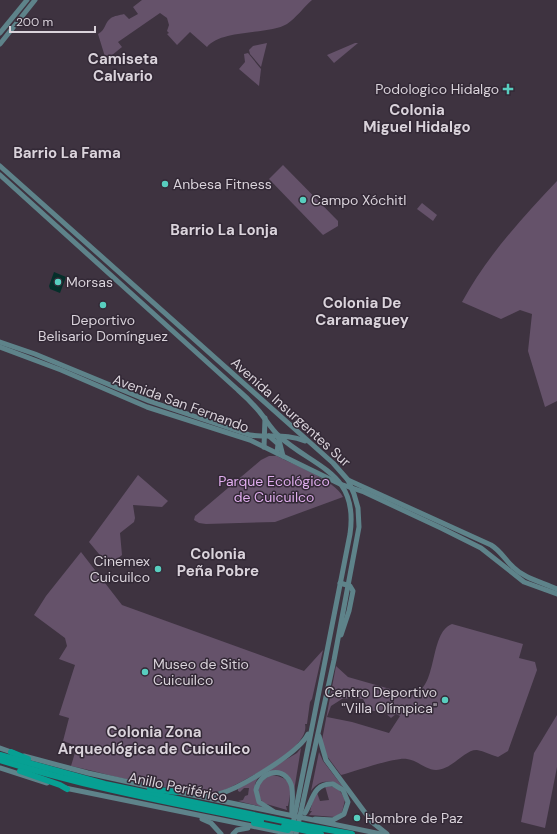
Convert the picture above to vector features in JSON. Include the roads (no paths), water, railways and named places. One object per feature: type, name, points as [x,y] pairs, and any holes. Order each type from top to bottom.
[{"type":"highway","points":[[11,752],[69,774]]},
{"type":"highway","name":"Anillo Periférico","points":[[0,755],[105,784],[283,817],[352,834]]},
{"type":"highway","points":[[0,755],[78,780],[332,834]]},
{"type":"highway","name":"Anillo Periférico","points":[[1,764],[98,792],[287,833],[305,834]]},
{"type":"highway","points":[[1,764],[60,785],[67,789]]},
{"type":"highway","points":[[1,764],[100,789],[321,834]]},
{"type":"highway","points":[[105,784],[177,792]]},
{"type":"main road","points":[[0,33],[27,0]]},
{"type":"main road","points":[[0,44],[35,0]]},
{"type":"main road","name":"Avenida Insurgentes Sur","points":[[0,166],[344,474],[356,500],[359,527],[348,585]]},
{"type":"main road","name":"Avenida Insurgentes Sur","points":[[0,175],[249,400],[278,435],[323,466],[336,478],[340,484],[349,505],[351,522],[307,748],[287,833]]},
{"type":"main road","name":"Avenida San Fernando","points":[[0,342],[29,352],[149,401],[250,434],[263,436],[278,435],[297,438],[312,445]]},
{"type":"main road","name":"Avenida San Fernando","points":[[0,347],[62,370],[147,407],[234,434],[340,484],[371,493]]},
{"type":"main road","points":[[264,447],[263,436],[265,418]]},
{"type":"main road","points":[[278,435],[283,456]]},
{"type":"main road","points":[[270,436],[278,444],[277,453]]},
{"type":"main road","points":[[330,479],[344,474]]},
{"type":"main road","points":[[348,480],[481,548],[524,582],[557,594]]},
{"type":"main road","points":[[356,500],[359,494],[364,492]]},
{"type":"main road","points":[[371,493],[491,545],[501,553],[512,567],[527,578],[557,589]]},
{"type":"main road","points":[[503,565],[507,561]]},
{"type":"main road","points":[[296,834],[307,790],[336,649],[353,596],[352,588],[348,585],[340,583]]},
{"type":"main road","points":[[198,797],[218,795],[263,772],[297,749],[306,738],[311,728]]},
{"type":"main road","points":[[318,732],[322,751],[326,760],[372,822],[387,834]]},
{"type":"main road","points":[[0,748],[88,773],[283,817]]},
{"type":"main road","name":"Avenida Insurgentes Sur","points":[[287,833],[298,802],[307,748]]},
{"type":"main road","points":[[283,817],[262,805],[256,795],[258,781],[268,774],[281,774],[291,783],[292,814]]},
{"type":"main road","points":[[305,812],[315,791],[323,785],[335,785],[346,793],[348,806],[340,817],[331,820],[315,818],[307,823]]},
{"type":"main road","points":[[67,789],[287,833]]},
{"type":"main road","points":[[301,834],[307,790]]},
{"type":"main road","points":[[196,816],[211,823],[221,834]]},
{"type":"main road","points":[[307,823],[381,834]]},
{"type":"main road","points":[[233,834],[239,829],[257,827]]},
{"type":"place","name":"Podologico Hidalgo","points":[[508,89]]},
{"type":"place","name":"Anbesa Fitness","points":[[165,184]]},
{"type":"place","name":"Campo Xóchitl","points":[[303,200]]},
{"type":"place","name":"Morsas","points":[[58,282]]},
{"type":"place","name":"Deportivo Belisario Domínguez","points":[[103,305]]},
{"type":"place","name":"Cinemex Cuicuilco","points":[[158,569]]},
{"type":"place","name":"Museo de Sitio Cuicuilco","points":[[145,672]]},
{"type":"place","name":"Centro Deportivo \"Villa Olímpica\"","points":[[445,700]]},
{"type":"place","name":"Hombre de Paz","points":[[357,818]]},
{"type":"district","name":"Camiseta Calvario","points":[[123,68]]},
{"type":"district","name":"Colonia Miguel Hidalgo","points":[[417,118]]},
{"type":"district","name":"Barrio La Fama","points":[[67,153]]},
{"type":"district","name":"Barrio La Lonja","points":[[224,230]]},
{"type":"district","name":"Colonia De Caramaguey","points":[[362,312]]},
{"type":"district","name":"Colonia Peña Pobre","points":[[218,562]]},
{"type":"district","name":"Colonia Zona Arqueológica de Cuicuilco","points":[[154,740]]},
{"type":"park label","name":"Parque Ecológico de Cuicuilco","points":[[274,490]]}]
